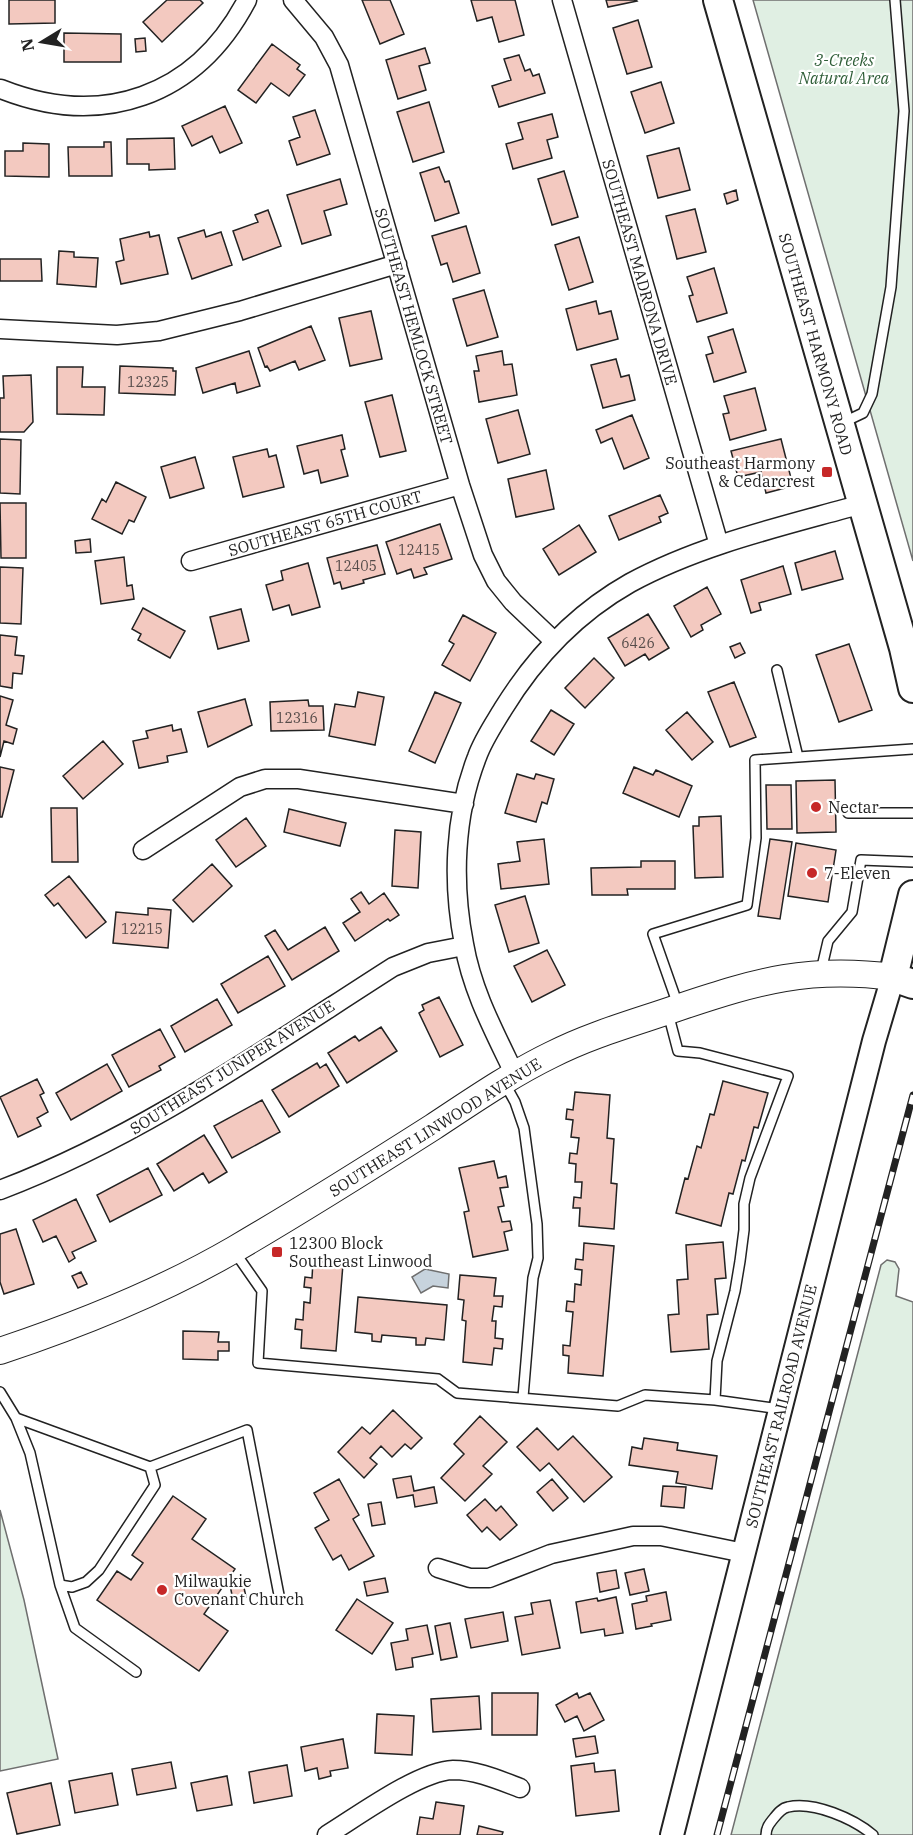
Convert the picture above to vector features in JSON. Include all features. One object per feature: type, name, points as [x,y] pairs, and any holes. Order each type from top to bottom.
[{"type":"main road","name":"SOUTHEAST HARMONY ROAD","points":[[718,0],[904,648],[913,688]]},
{"type":"main road","points":[[903,981],[913,895]]},
{"type":"main road","name":"SOUTHEAST LINWOOD AVENUE","points":[[0,1351],[43,1337],[131,1302],[233,1250],[327,1195],[509,1078],[580,1041],[776,978],[820,973],[860,973],[903,981]]},
{"type":"street","points":[[1,89],[44,103],[85,107],[123,102],[145,95],[163,87],[198,64],[214,49],[236,21],[247,0]]},
{"type":"street","name":"SOUTHEAST HEMLOCK STREET","points":[[294,0],[324,37],[339,65],[460,485],[483,555],[495,581],[513,602],[554,641]]},
{"type":"street","name":"SOUTHEAST MADRONA DRIVE","points":[[562,0],[719,545]]},
{"type":"street","points":[[0,329],[117,335],[159,331],[397,264]]},
{"type":"street","name":"SOUTHEAST 65TH COURT","points":[[191,561],[460,485]]},
{"type":"street","points":[[509,1078],[464,946],[458,909],[456,873],[458,837],[477,756],[521,679],[554,641],[590,610],[630,583],[719,545],[862,504]]},
{"type":"street","points":[[143,850],[240,787],[265,779],[298,778],[464,804]]},
{"type":"street","name":"SOUTHEAST JUNIPER AVENUE","points":[[0,1190],[75,1159],[145,1123],[197,1093],[393,967],[428,952],[464,946]]},
{"type":"street","name":"SOUTHEAST RAILROAD AVENUE","points":[[672,1835],[874,1041],[903,981]]},
{"type":"street","points":[[438,1569],[470,1578],[489,1578],[551,1554],[633,1536],[661,1536],[744,1553]]},
{"type":"street","points":[[327,1835],[416,1780],[452,1770],[479,1773],[520,1788]]},
{"type":"lane","points":[[839,424],[863,412],[872,394],[891,287],[904,111],[895,0]]},
{"type":"lane","points":[[777,670],[798,757]]},
{"type":"lane","points":[[715,1400],[717,1361],[735,1291],[740,1261],[744,1230],[744,1204],[750,1178],[788,1076],[700,1053],[678,1051],[673,1010],[653,934],[747,905],[756,838],[754,760],[913,749]]},
{"type":"lane","points":[[848,813],[913,813]]},
{"type":"lane","points":[[820,973],[828,941],[852,912],[861,860],[913,862]]},
{"type":"lane","points":[[509,1078],[524,1128],[537,1224],[538,1258],[533,1278],[523,1397]]},
{"type":"lane","points":[[233,1250],[262,1291],[258,1363],[438,1379],[457,1393],[618,1406],[645,1395],[715,1400],[780,1409]]},
{"type":"lane","points":[[0,1392],[16,1418],[30,1453],[60,1585],[75,1628],[136,1672]]},
{"type":"lane","points":[[16,1418],[150,1467],[247,1430],[279,1595]]},
{"type":"lane","points":[[60,1585],[72,1587],[86,1582],[99,1570],[155,1485],[150,1467]]},
{"type":"lane","points":[[765,1835],[766,1829],[779,1811],[788,1807],[834,1812],[861,1825],[873,1835]]},
{"type":"green space","name":"3-Creeks Natural Area","points":[[753,0],[913,0],[913,561]]},
{"type":"green space","points":[[887,1260],[895,1262],[899,1269],[896,1296],[913,1302],[913,1835],[731,1835],[881,1265]]},
{"type":"green space","points":[[0,1510],[24,1600],[58,1759],[0,1771]]},
{"type":"shaded area","points":[[425,1269],[449,1274],[448,1288],[433,1286],[421,1293],[412,1277]]},
{"type":"building","points":[[9,0],[55,0],[55,23],[9,24]]},
{"type":"building","points":[[167,0],[200,0],[203,3],[162,42],[143,22]]},
{"type":"building","points":[[362,0],[390,0],[404,34],[380,44]]},
{"type":"building","points":[[471,0],[515,0],[524,35],[499,42],[492,17],[477,21]]},
{"type":"building","points":[[606,0],[636,0],[637,1],[608,7]]},
{"type":"building","points":[[638,20],[652,67],[627,74],[613,28]]},
{"type":"building","points":[[64,33],[121,34],[121,62],[64,62]]},
{"type":"building","points":[[145,38],[146,51],[136,52],[135,39]]},
{"type":"building","points":[[272,44],[300,65],[297,69],[305,75],[289,96],[271,83],[256,103],[238,90]]},
{"type":"building","points":[[425,48],[430,63],[419,66],[426,90],[398,99],[386,60]]},
{"type":"building","points":[[519,55],[525,71],[530,69],[533,76],[539,74],[545,93],[499,107],[492,86],[511,80],[504,59]]},
{"type":"building","points":[[661,82],[674,123],[645,133],[631,92]]},
{"type":"building","points":[[429,102],[444,152],[413,162],[397,112]]},
{"type":"building","points":[[225,106],[242,143],[220,153],[212,136],[192,146],[182,126]]},
{"type":"building","points":[[315,110],[330,154],[297,165],[289,141],[300,137],[293,117]]},
{"type":"building","points":[[552,114],[558,137],[547,140],[552,158],[513,169],[506,144],[523,139],[518,123]]},
{"type":"building","points":[[174,138],[175,169],[149,170],[149,164],[127,164],[127,139]]},
{"type":"building","points":[[104,142],[111,142],[112,176],[69,176],[68,147],[104,147]]},
{"type":"building","points":[[23,143],[49,144],[49,177],[5,176],[5,151],[23,151]]},
{"type":"building","points":[[679,148],[690,190],[658,198],[647,156]]},
{"type":"building","points":[[439,167],[445,182],[449,181],[459,213],[435,221],[420,173]]},
{"type":"building","points":[[564,171],[578,217],[552,225],[538,179]]},
{"type":"building","points":[[340,179],[347,204],[324,211],[331,235],[302,244],[287,195]]},
{"type":"building","points":[[736,190],[738,200],[727,204],[724,194]]},
{"type":"building","points":[[695,209],[706,252],[677,259],[666,216]]},
{"type":"building","points":[[268,210],[281,246],[243,260],[233,231],[258,222],[255,215]]},
{"type":"building","points":[[466,226],[480,273],[453,282],[447,263],[441,265],[432,236]]},
{"type":"building","points":[[204,230],[206,237],[221,232],[232,265],[192,279],[178,238]]},
{"type":"building","points":[[149,232],[150,237],[159,235],[168,274],[121,284],[116,262],[124,260],[120,239]]},
{"type":"building","points":[[579,237],[593,282],[569,290],[555,245]]},
{"type":"building","points":[[59,251],[74,252],[74,257],[98,258],[96,287],[57,284]]},
{"type":"building","points":[[0,259],[41,259],[42,281],[0,281]]},
{"type":"building","points":[[714,268],[727,313],[697,322],[689,296],[693,295],[687,277]]},
{"type":"building","points":[[484,290],[498,337],[467,346],[453,299]]},
{"type":"building","points":[[596,301],[599,314],[611,311],[618,339],[577,350],[566,309]]},
{"type":"building","points":[[371,311],[382,359],[350,366],[339,318]]},
{"type":"building","points":[[311,326],[325,360],[299,370],[295,361],[270,371],[267,366],[265,367],[258,348]]},
{"type":"building","points":[[733,329],[746,372],[714,382],[706,355],[713,353],[708,337]]},
{"type":"building","points":[[249,351],[260,386],[237,393],[235,383],[203,393],[196,368]]},
{"type":"building","points":[[502,351],[504,365],[512,364],[517,395],[479,402],[474,371],[479,371],[476,356]]},
{"type":"building","points":[[616,359],[621,377],[629,375],[635,400],[603,408],[591,365]]},
{"type":"building","points":[[120,366],[173,368],[173,371],[176,371],[175,395],[119,393]]},
{"type":"building","points":[[57,367],[83,367],[82,387],[105,387],[104,415],[57,414]]},
{"type":"building","points":[[31,375],[33,422],[24,432],[0,432],[0,398],[4,398],[3,376]]},
{"type":"building","points":[[755,388],[766,430],[730,440],[723,414],[729,413],[724,396]]},
{"type":"building","points":[[392,395],[406,451],[380,457],[365,402]]},
{"type":"building","points":[[518,410],[530,454],[498,463],[486,419]]},
{"type":"building","points":[[632,415],[649,458],[624,469],[612,438],[601,443],[596,430]]},
{"type":"building","points":[[342,435],[345,449],[341,450],[348,476],[321,483],[318,470],[304,474],[297,446]]},
{"type":"building","points":[[0,439],[21,440],[20,494],[0,493]]},
{"type":"building","points":[[781,439],[793,486],[766,493],[761,472],[738,477],[731,451]]},
{"type":"building","points":[[267,449],[269,457],[276,455],[284,487],[243,497],[233,457]]},
{"type":"building","points":[[195,457],[204,488],[170,498],[161,467]]},
{"type":"building","points":[[546,470],[554,509],[516,517],[508,479]]},
{"type":"building","points":[[116,482],[146,497],[134,522],[129,520],[122,534],[92,519],[102,499],[106,502]]},
{"type":"building","points":[[660,495],[668,513],[659,517],[661,522],[619,540],[609,516]]},
{"type":"building","points":[[0,503],[26,503],[26,558],[1,558]]},
{"type":"building","points":[[440,524],[452,559],[424,568],[427,574],[414,578],[411,569],[397,574],[386,542]]},
{"type":"building","points":[[579,525],[596,552],[559,575],[543,549]]},
{"type":"building","points":[[90,539],[91,552],[76,553],[75,541]]},
{"type":"building","points":[[377,545],[385,574],[342,589],[340,582],[334,584],[327,558]]},
{"type":"building","points":[[835,551],[843,579],[802,590],[795,563]]},
{"type":"building","points":[[124,557],[127,586],[132,585],[134,599],[101,604],[95,561]]},
{"type":"building","points":[[308,563],[320,607],[292,615],[289,605],[273,610],[266,585],[283,580],[281,571]]},
{"type":"building","points":[[783,566],[791,594],[759,603],[761,610],[751,613],[741,580]]},
{"type":"building","points":[[0,567],[23,568],[21,624],[0,623]]},
{"type":"building","points":[[707,587],[721,614],[701,625],[703,630],[691,637],[674,606]]},
{"type":"building","points":[[143,608],[185,631],[170,658],[138,640],[141,634],[132,629]]},
{"type":"building","points":[[241,609],[249,641],[218,649],[210,617]]},
{"type":"building","points":[[648,614],[669,648],[649,660],[645,654],[625,666],[608,638]]},
{"type":"building","points":[[463,615],[496,633],[470,681],[442,665],[454,644],[449,641]]},
{"type":"building","points":[[0,635],[17,637],[15,655],[24,656],[22,674],[13,673],[12,688],[0,686]]},
{"type":"building","points":[[740,643],[745,653],[735,658],[730,647]]},
{"type":"building","points":[[849,644],[872,710],[839,722],[816,655]]},
{"type":"building","points":[[594,658],[614,678],[585,708],[565,688]]},
{"type":"building","points":[[734,682],[756,737],[730,747],[708,692]]},
{"type":"building","points":[[358,692],[384,697],[375,745],[329,736],[335,704],[355,707]]},
{"type":"building","points":[[435,692],[461,703],[435,763],[409,751]]},
{"type":"building","points":[[0,696],[13,700],[6,725],[17,729],[13,744],[4,741],[0,757]]},
{"type":"building","points":[[245,699],[252,725],[208,747],[198,712]]},
{"type":"building","points":[[308,700],[309,706],[323,706],[324,730],[271,731],[270,702]]},
{"type":"building","points":[[551,710],[574,724],[554,755],[531,741]]},
{"type":"building","points":[[687,712],[713,742],[692,760],[666,730]]},
{"type":"building","points":[[172,725],[173,731],[181,729],[187,752],[167,756],[168,762],[139,768],[133,741],[148,738],[146,731]]},
{"type":"building","points":[[103,741],[123,764],[83,799],[63,776]]},
{"type":"building","points":[[0,767],[14,770],[2,817],[0,817]]},
{"type":"building","points":[[634,767],[653,775],[656,770],[692,786],[679,817],[623,793]]},
{"type":"building","points":[[517,774],[534,779],[536,774],[554,779],[547,804],[542,802],[536,822],[505,813]]},
{"type":"building","name":"Nectar","points":[[835,780],[836,832],[797,833],[796,781]]},
{"type":"building","points":[[766,785],[791,785],[792,829],[767,829]]},
{"type":"building","points":[[51,808],[77,808],[78,862],[52,862]]},
{"type":"building","points":[[289,809],[346,823],[340,846],[284,832]]},
{"type":"building","points":[[721,816],[723,877],[695,878],[693,826],[699,826],[699,817]]},
{"type":"building","points":[[246,818],[266,846],[236,867],[216,840]]},
{"type":"building","points":[[395,830],[421,832],[418,888],[392,886]]},
{"type":"building","points":[[544,839],[549,884],[501,889],[498,864],[520,861],[517,842]]},
{"type":"building","points":[[770,839],[792,842],[780,919],[758,916]]},
{"type":"building","name":"7-Eleven","points":[[796,843],[836,850],[828,902],[788,896]]},
{"type":"building","points":[[641,861],[675,861],[675,889],[627,889],[628,895],[592,895],[591,868],[641,867]]},
{"type":"building","points":[[212,864],[232,886],[193,922],[173,900]]},
{"type":"building","points":[[69,876],[106,922],[86,938],[58,903],[54,906],[45,895]]},
{"type":"building","points":[[361,892],[369,904],[384,893],[399,915],[390,921],[388,919],[355,941],[343,923],[360,912],[351,899]]},
{"type":"building","points":[[525,896],[539,943],[509,952],[495,905]]},
{"type":"building","points":[[148,908],[171,910],[168,948],[113,943],[116,912],[148,915]]},
{"type":"building","points":[[325,927],[339,951],[292,980],[265,936],[275,930],[288,950]]},
{"type":"building","points":[[547,950],[565,985],[532,1002],[514,966]]},
{"type":"building","points":[[268,956],[285,986],[238,1013],[221,984]]},
{"type":"building","points":[[439,997],[463,1045],[440,1057],[419,1013],[424,1010],[422,1005]]},
{"type":"building","points":[[217,999],[232,1025],[185,1052],[171,1026]]},
{"type":"building","points":[[381,1027],[397,1051],[347,1083],[328,1053],[355,1036],[359,1041]]},
{"type":"building","points":[[160,1029],[175,1057],[159,1066],[161,1070],[129,1087],[112,1055]]},
{"type":"building","points":[[317,1063],[320,1068],[326,1064],[339,1086],[289,1117],[272,1090]]},
{"type":"building","points":[[107,1064],[122,1091],[71,1120],[56,1093]]},
{"type":"building","points":[[37,1079],[44,1093],[40,1095],[48,1112],[37,1118],[41,1126],[18,1137],[0,1097]]},
{"type":"building","points":[[723,1081],[768,1093],[758,1128],[754,1127],[745,1161],[742,1160],[733,1194],[729,1193],[721,1226],[676,1213],[685,1178],[688,1179],[697,1146],[701,1148],[710,1114],[714,1115]]},
{"type":"building","points":[[575,1092],[610,1095],[607,1138],[614,1139],[611,1183],[617,1184],[614,1229],[579,1226],[580,1208],[573,1208],[574,1197],[581,1198],[582,1182],[575,1182],[576,1164],[569,1163],[570,1153],[577,1154],[579,1138],[571,1137],[573,1120],[566,1119],[567,1109],[573,1110]]},
{"type":"building","points":[[262,1100],[280,1132],[232,1158],[214,1126]]},
{"type":"building","points":[[204,1135],[227,1172],[209,1183],[203,1173],[174,1191],[157,1164]]},
{"type":"building","points":[[494,1161],[498,1178],[506,1176],[508,1187],[500,1188],[504,1206],[498,1207],[502,1222],[510,1221],[512,1230],[504,1232],[508,1250],[473,1257],[464,1212],[469,1211],[459,1168]]},
{"type":"building","points":[[148,1168],[162,1195],[110,1222],[97,1195]]},
{"type":"building","points":[[76,1199],[96,1241],[72,1252],[75,1258],[69,1262],[56,1236],[43,1242],[33,1220]]},
{"type":"building","points":[[16,1229],[34,1284],[4,1294],[0,1282],[0,1234]]},
{"type":"building","points":[[723,1242],[726,1278],[715,1279],[718,1314],[707,1315],[709,1349],[671,1352],[668,1315],[679,1314],[677,1280],[688,1279],[686,1245]]},
{"type":"building","points":[[584,1243],[614,1246],[603,1376],[568,1373],[569,1356],[563,1355],[563,1345],[570,1346],[573,1312],[566,1311],[567,1301],[574,1302],[575,1284],[581,1285],[582,1270],[575,1269],[576,1259],[583,1260]]},
{"type":"building","points":[[313,1261],[343,1264],[336,1351],[301,1348],[302,1330],[295,1329],[296,1319],[303,1320],[304,1302],[310,1303],[311,1288],[304,1287],[305,1277],[312,1278]]},
{"type":"building","points":[[81,1272],[87,1284],[78,1288],[72,1276]]},
{"type":"building","points":[[460,1275],[496,1278],[494,1296],[503,1296],[502,1307],[494,1306],[492,1321],[496,1321],[495,1338],[503,1339],[502,1349],[494,1348],[492,1365],[463,1362],[466,1321],[462,1320],[464,1300],[458,1299]]},
{"type":"building","points":[[358,1297],[447,1305],[444,1340],[426,1338],[425,1345],[416,1345],[416,1338],[382,1335],[381,1342],[372,1341],[372,1334],[355,1332]]},
{"type":"building","points":[[183,1331],[219,1332],[218,1342],[229,1342],[229,1351],[218,1351],[218,1360],[183,1359]]},
{"type":"building","points":[[393,1410],[422,1438],[411,1449],[405,1444],[392,1457],[381,1446],[370,1458],[377,1464],[364,1478],[338,1452],[362,1427],[370,1434]]},
{"type":"building","points":[[480,1416],[507,1442],[483,1466],[492,1474],[465,1501],[441,1478],[464,1454],[454,1444]]},
{"type":"building","points":[[537,1428],[558,1450],[573,1436],[612,1477],[584,1502],[549,1463],[540,1471],[517,1447]]},
{"type":"building","points":[[644,1438],[678,1443],[677,1450],[717,1456],[712,1489],[676,1483],[678,1472],[629,1465],[632,1447],[642,1449]]},
{"type":"building","points":[[411,1476],[414,1491],[434,1487],[437,1503],[415,1507],[413,1495],[397,1498],[393,1479]]},
{"type":"building","points":[[339,1479],[359,1515],[353,1519],[374,1556],[349,1570],[341,1555],[333,1560],[315,1528],[329,1520],[314,1493]]},
{"type":"building","points":[[552,1479],[568,1498],[553,1511],[537,1492]]},
{"type":"building","points":[[663,1486],[686,1487],[684,1508],[661,1506]]},
{"type":"building","name":"Milwaukie Covenant Church","points":[[173,1496],[206,1519],[192,1539],[235,1569],[204,1614],[228,1631],[199,1671],[97,1600],[117,1571],[131,1580],[143,1563],[132,1555]]},
{"type":"building","points":[[485,1499],[496,1511],[501,1506],[517,1525],[500,1540],[487,1527],[482,1532],[467,1515]]},
{"type":"building","points":[[381,1502],[385,1524],[372,1526],[368,1504]]},
{"type":"building","points":[[644,1569],[649,1591],[630,1595],[625,1573]]},
{"type":"building","points":[[616,1570],[619,1588],[600,1592],[597,1573]]},
{"type":"building","points":[[385,1578],[388,1592],[367,1596],[364,1582]]},
{"type":"building","points":[[243,1583],[246,1597],[233,1600],[230,1585]]},
{"type":"building","points":[[666,1592],[671,1620],[636,1629],[632,1604],[647,1601],[646,1596]]},
{"type":"building","points":[[616,1597],[623,1633],[605,1636],[604,1629],[581,1633],[576,1602]]},
{"type":"building","points":[[357,1599],[393,1623],[372,1654],[336,1630]]},
{"type":"building","points":[[550,1600],[560,1648],[522,1655],[515,1617],[533,1614],[531,1603]]},
{"type":"building","points":[[503,1612],[508,1641],[471,1648],[465,1619]]},
{"type":"building","points":[[450,1623],[457,1657],[441,1660],[435,1626]]},
{"type":"building","points":[[427,1625],[433,1654],[412,1658],[413,1667],[396,1670],[391,1643],[408,1640],[406,1629]]},
{"type":"building","points":[[492,1693],[538,1693],[537,1735],[492,1735]]},
{"type":"building","points":[[577,1693],[579,1698],[590,1693],[604,1720],[584,1731],[577,1716],[565,1722],[556,1705]]},
{"type":"building","points":[[479,1696],[481,1729],[433,1732],[431,1699]]},
{"type":"building","points":[[377,1714],[414,1716],[412,1755],[375,1753]]},
{"type":"building","points":[[595,1736],[598,1753],[576,1757],[573,1739]]},
{"type":"building","points":[[343,1739],[348,1768],[330,1771],[331,1776],[319,1779],[317,1768],[305,1771],[301,1747]]},
{"type":"building","points":[[171,1762],[176,1788],[137,1795],[132,1769]]},
{"type":"building","points":[[594,1763],[595,1772],[615,1770],[619,1811],[576,1816],[571,1766]]},
{"type":"building","points":[[287,1765],[292,1796],[254,1803],[249,1772]]},
{"type":"building","points":[[112,1773],[118,1805],[75,1813],[69,1781]]},
{"type":"building","points":[[227,1776],[232,1805],[197,1811],[191,1783]]},
{"type":"building","points":[[51,1783],[60,1825],[17,1834],[7,1793]]},
{"type":"building","points":[[436,1802],[464,1806],[460,1835],[417,1835],[420,1817],[433,1819]]},
{"type":"building","points":[[479,1826],[503,1832],[502,1835],[477,1835]]},
{"type":"railway","points":[[717,1835],[913,1095]]},
{"type":"place","name":"Southeast Harmony & Cedarcrest","points":[[827,472]]},
{"type":"place","name":"Nectar","points":[[816,807]]},
{"type":"place","name":"7-Eleven","points":[[812,873]]},
{"type":"place","name":"12300 Block Southeast Linwood","points":[[277,1252]]},
{"type":"place","name":"Milwaukie Covenant Church","points":[[162,1590]]}]
